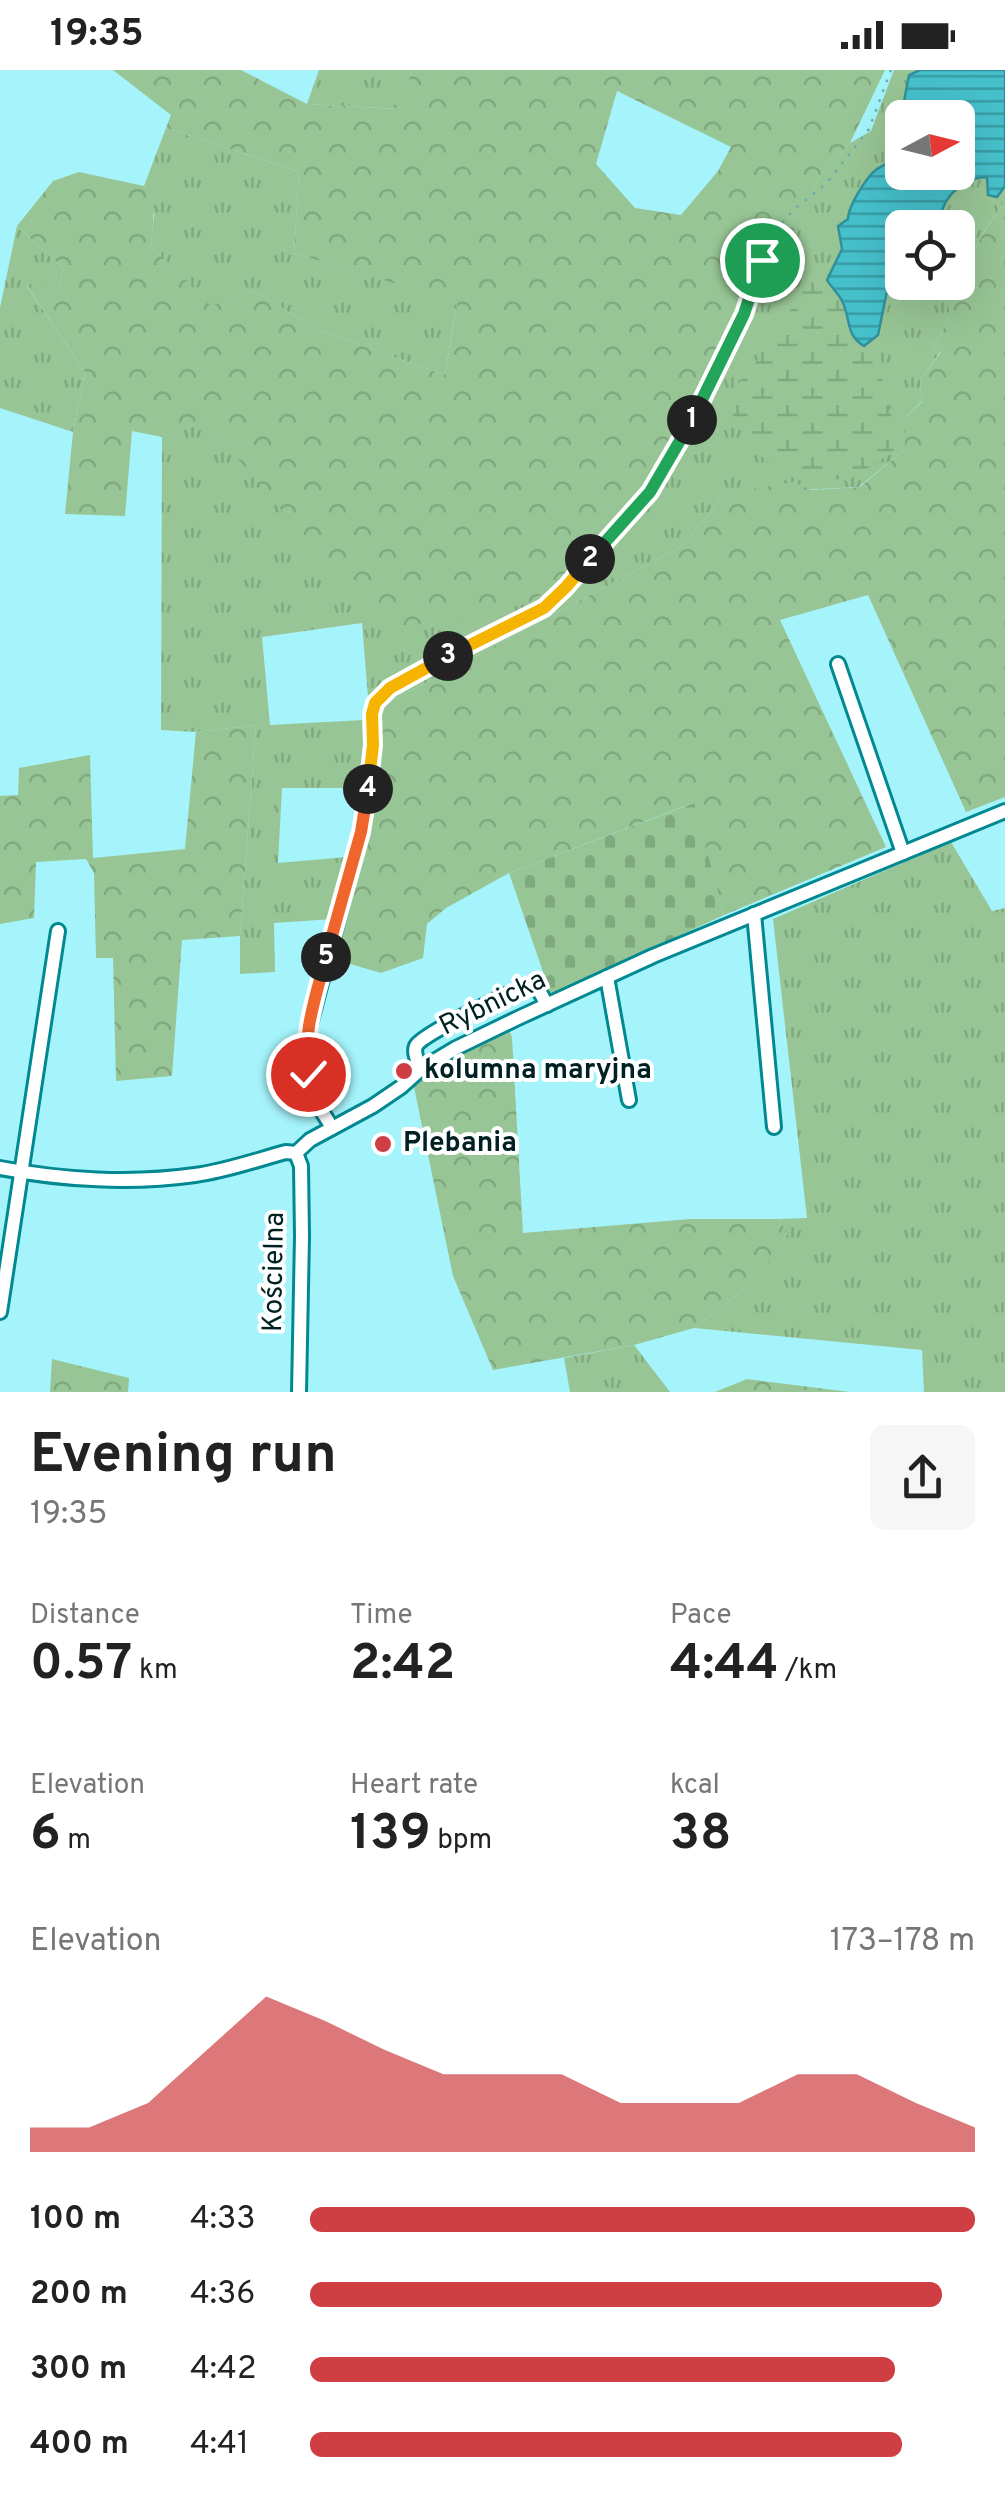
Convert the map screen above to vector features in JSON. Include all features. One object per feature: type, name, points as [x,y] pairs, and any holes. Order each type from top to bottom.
[{"type":"street","points":[[838,664],[903,854]]},
{"type":"street","points":[[332,1128],[318,1104],[308,1074],[306,1048],[361,832],[375,703]]},
{"type":"street","name":"Rybnicka","points":[[0,1168],[117,1179],[160,1178],[198,1175],[282,1152],[296,1153],[310,1140],[401,1088],[420,1069],[456,1048],[607,977],[1005,811]]},
{"type":"street","points":[[754,914],[774,1127]]},
{"type":"street","points":[[0,1312],[58,930]]},
{"type":"street","points":[[607,977],[630,1100]]},
{"type":"street","points":[[420,1069],[417,1043],[435,1031],[531,985],[540,989],[547,1005]]},
{"type":"street","name":"Kościelna","points":[[296,1153],[300,1161],[302,1236],[299,1392]]},
{"type":"path","points":[[375,703],[399,682],[544,608],[650,492],[694,416],[744,314],[762,260],[783,222],[826,184],[869,129],[891,70]]},
{"type":"green space","points":[[113,70],[241,70],[307,104],[395,109],[413,70],[885,70],[850,143],[820,175],[814,190],[782,213],[755,261],[742,304],[681,431],[643,490],[569,576],[527,604],[405,627],[355,597],[226,445],[196,421],[162,437],[132,431],[125,516],[65,514],[73,432],[85,372],[25,283],[59,290],[63,268],[17,226],[53,181],[79,172],[144,186],[152,208],[151,246],[211,306],[253,291],[321,331],[445,375],[457,302],[294,253],[299,172],[166,128],[171,115]],"holes":[[[617,91],[731,147],[718,171],[681,215],[635,208],[596,164]]]},
{"type":"green space","points":[[319,70],[413,70],[396,109],[307,104]]},
{"type":"green space","points":[[894,70],[920,70],[909,75],[910,100],[885,100],[885,165],[867,179],[848,219],[838,226],[840,253],[832,268],[878,335],[885,300],[950,300],[949,318],[934,347],[941,351],[920,380],[922,401],[905,418],[905,449],[859,487],[724,494],[684,545],[380,707],[374,698],[368,697],[362,623],[262,637],[270,725],[364,720],[366,709],[366,788],[282,788],[278,863],[347,857],[358,820],[333,919],[274,923],[275,972],[240,974],[256,725],[196,732],[161,730],[162,437],[196,420],[226,445],[611,526],[643,490],[742,304],[755,261],[782,212],[814,190],[820,175],[850,143],[871,131]]},
{"type":"green space","points":[[166,128],[299,172],[294,253],[457,301],[445,375],[321,331],[253,291],[211,307],[151,246],[154,215],[144,186]]},
{"type":"green space","points":[[987,177],[988,195],[997,197],[1005,186],[1005,201],[975,249],[975,210],[942,210],[957,190],[975,190],[975,178]]},
{"type":"green space","points":[[1005,201],[1005,797],[966,812],[868,595],[780,620],[886,847],[724,915],[693,803],[509,873],[446,908],[427,924],[423,958],[381,973],[333,959],[380,786],[375,733],[380,707],[684,545],[724,494],[794,482],[811,490],[860,487],[905,449],[905,418],[922,402],[920,380],[941,352],[934,347],[949,318],[950,300],[975,300],[975,248]]},
{"type":"green space","points":[[17,226],[63,268],[59,290],[26,285],[85,372],[73,432],[0,408],[0,308]]},
{"type":"green space","points":[[821,263],[846,298],[853,327],[879,357],[885,399],[898,433],[893,452],[847,481],[788,470],[764,460],[723,401],[758,360]]},
{"type":"green space","points":[[256,725],[240,936],[182,940],[172,1076],[116,1081],[113,958],[96,958],[94,873],[86,859],[36,862],[34,918],[0,924],[0,796],[18,795],[19,768],[90,755],[93,858],[185,849],[196,732]]},
{"type":"green space","points":[[694,803],[724,915],[551,995],[509,873]]},
{"type":"green space","points":[[951,842],[992,911],[1005,908],[1005,1392],[924,1392],[922,1350],[694,1328],[740,1293],[787,1234],[779,1219],[807,1218],[773,919]]},
{"type":"green space","points":[[507,1026],[512,1037],[523,1233],[690,1219],[779,1219],[787,1233],[765,1267],[740,1293],[694,1328],[634,1345],[493,1370],[453,1276],[413,1082],[422,1072]]},
{"type":"green space","points":[[634,1345],[670,1392],[570,1392],[564,1358]]},
{"type":"green space","points":[[52,1359],[129,1378],[128,1392],[50,1392]]},
{"type":"green space","points":[[747,1379],[850,1392],[715,1392]]},
{"type":"water","points":[[920,70],[1005,70],[1005,186],[997,197],[988,195],[987,177],[975,179],[975,100],[904,100],[909,75]]},
{"type":"water","points":[[885,165],[885,190],[956,190],[942,210],[885,210],[885,300],[878,335],[864,346],[854,337],[845,307],[827,280],[842,249],[838,226],[848,219],[854,200],[877,169]]},
{"type":"place","name":"kolumna maryjna","points":[[404,1071]]},
{"type":"place","name":"Plebania","points":[[383,1144]]},
{"type":"route","points":[[308,1074],[310,1018],[361,832],[375,703],[399,682],[544,608],[650,492],[684,436],[744,314],[762,260]]}]
